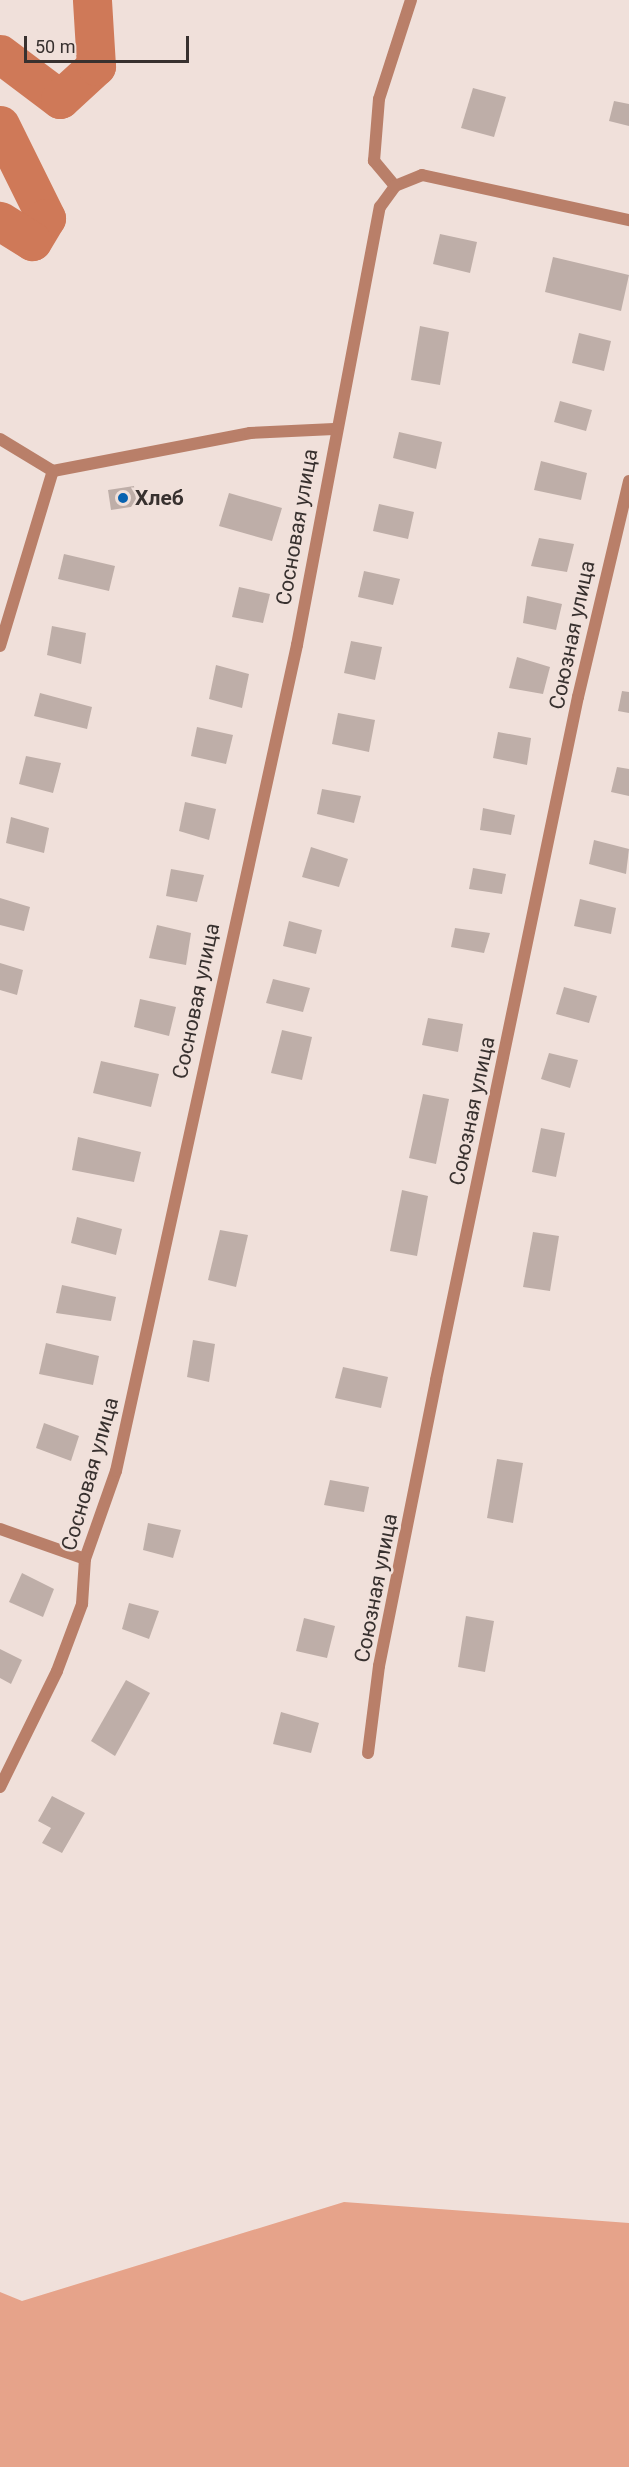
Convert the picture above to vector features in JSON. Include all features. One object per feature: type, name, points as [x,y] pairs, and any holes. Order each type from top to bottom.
[{"type":"street","points":[[411,0],[379,99],[376,130],[374,161],[395,186],[422,175],[629,219]]},
{"type":"street","name":"Сосновая улица","points":[[0,1787],[57,1671],[82,1604],[85,1559],[123,1436],[297,645],[334,429],[380,207],[395,186]]},
{"type":"street","points":[[0,440],[54,471],[250,433],[334,429]]},
{"type":"street","points":[[0,646],[54,471]]},
{"type":"street","name":"Союзная улица","points":[[368,1753],[379,1666],[436,1380],[578,697],[629,481]]},
{"type":"street","points":[[0,1529],[85,1559]]},
{"type":"shaded area","points":[[344,2202],[629,2223],[629,2467],[0,2467],[0,2292],[22,2301]]},
{"type":"building","points":[[473,88],[506,97],[494,137],[461,128]]},
{"type":"building","points":[[614,101],[629,104],[629,126],[609,121]]},
{"type":"building","points":[[440,234],[477,242],[470,273],[433,264]]},
{"type":"building","points":[[553,257],[629,275],[621,311],[545,292]]},
{"type":"building","points":[[420,326],[449,332],[440,385],[411,380]]},
{"type":"building","points":[[579,333],[611,341],[604,371],[572,363]]},
{"type":"building","points":[[560,401],[592,410],[586,431],[554,422]]},
{"type":"building","points":[[399,432],[442,442],[436,469],[393,458]]},
{"type":"building","points":[[541,461],[587,473],[581,500],[534,490]]},
{"type":"building","name":"Хлеб","points":[[134,486],[137,506],[111,510],[108,490]]},
{"type":"building","points":[[229,493],[282,508],[272,541],[219,526]]},
{"type":"building","points":[[379,504],[414,512],[408,539],[373,531]]},
{"type":"building","points":[[539,538],[574,544],[567,572],[531,566]]},
{"type":"building","points":[[64,554],[115,566],[109,591],[58,579]]},
{"type":"building","points":[[364,571],[400,579],[393,605],[358,597]]},
{"type":"building","points":[[239,587],[270,594],[263,623],[232,617]]},
{"type":"building","points":[[527,596],[562,604],[556,630],[523,623]]},
{"type":"building","points":[[52,626],[86,633],[81,664],[47,655]]},
{"type":"building","points":[[351,641],[382,647],[375,680],[344,673]]},
{"type":"building","points":[[517,657],[550,667],[543,694],[509,688]]},
{"type":"building","points":[[216,665],[249,674],[242,708],[209,699]]},
{"type":"building","points":[[622,691],[629,692],[629,713],[618,711]]},
{"type":"building","points":[[40,693],[92,707],[87,729],[34,716]]},
{"type":"building","points":[[338,713],[375,720],[369,752],[332,744]]},
{"type":"building","points":[[197,727],[233,735],[226,764],[191,756]]},
{"type":"building","points":[[498,732],[531,738],[527,765],[493,758]]},
{"type":"building","points":[[26,756],[61,763],[53,793],[19,784]]},
{"type":"building","points":[[617,767],[629,769],[629,796],[611,792]]},
{"type":"building","points":[[322,789],[361,796],[354,823],[317,814]]},
{"type":"building","points":[[185,802],[216,809],[209,840],[179,831]]},
{"type":"building","points":[[483,808],[515,815],[511,835],[480,830]]},
{"type":"building","points":[[11,817],[49,828],[44,853],[6,843]]},
{"type":"building","points":[[594,840],[629,849],[626,874],[589,864]]},
{"type":"building","points":[[311,847],[348,859],[339,887],[302,877]]},
{"type":"building","points":[[473,868],[506,874],[502,894],[469,889]]},
{"type":"building","points":[[171,869],[204,875],[197,902],[166,896]]},
{"type":"building","points":[[0,898],[30,907],[24,931],[0,925]]},
{"type":"building","points":[[580,899],[616,908],[611,934],[574,926]]},
{"type":"building","points":[[289,921],[322,930],[316,954],[283,946]]},
{"type":"building","points":[[157,925],[191,933],[186,965],[149,958]]},
{"type":"building","points":[[455,928],[490,933],[484,953],[451,947]]},
{"type":"building","points":[[0,963],[23,970],[17,995],[0,990]]},
{"type":"building","points":[[273,979],[310,988],[303,1012],[266,1003]]},
{"type":"building","points":[[564,987],[597,996],[589,1023],[556,1014]]},
{"type":"building","points":[[140,999],[176,1007],[169,1036],[134,1027]]},
{"type":"building","points":[[428,1018],[463,1024],[458,1052],[422,1045]]},
{"type":"building","points":[[282,1030],[312,1037],[302,1080],[271,1073]]},
{"type":"building","points":[[549,1053],[578,1060],[570,1088],[541,1079]]},
{"type":"building","points":[[101,1061],[159,1074],[151,1107],[93,1093]]},
{"type":"building","points":[[423,1094],[449,1099],[436,1164],[409,1158]]},
{"type":"building","points":[[541,1128],[565,1133],[556,1177],[532,1172]]},
{"type":"building","points":[[78,1137],[141,1152],[134,1182],[72,1170]]},
{"type":"building","points":[[402,1190],[428,1196],[417,1256],[390,1251]]},
{"type":"building","points":[[77,1217],[122,1229],[116,1255],[71,1243]]},
{"type":"building","points":[[220,1230],[248,1235],[236,1287],[208,1280]]},
{"type":"building","points":[[533,1232],[559,1236],[550,1291],[523,1287]]},
{"type":"building","points":[[62,1285],[116,1297],[111,1321],[56,1313]]},
{"type":"building","points":[[193,1340],[215,1344],[209,1382],[187,1377]]},
{"type":"building","points":[[46,1343],[99,1356],[93,1385],[39,1374]]},
{"type":"building","points":[[343,1367],[388,1377],[381,1408],[335,1398]]},
{"type":"building","points":[[44,1423],[79,1436],[71,1461],[36,1448]]},
{"type":"building","points":[[497,1459],[523,1463],[513,1523],[487,1518]]},
{"type":"building","points":[[330,1480],[369,1487],[364,1512],[324,1505]]},
{"type":"building","points":[[148,1523],[181,1530],[173,1558],[143,1550]]},
{"type":"building","points":[[22,1573],[54,1589],[43,1617],[9,1602]]},
{"type":"building","points":[[129,1603],[159,1611],[149,1639],[122,1629]]},
{"type":"building","points":[[466,1616],[494,1621],[485,1672],[458,1667]]},
{"type":"building","points":[[304,1618],[335,1626],[327,1658],[296,1651]]},
{"type":"building","points":[[0,1649],[22,1660],[11,1684],[0,1678]]},
{"type":"building","points":[[126,1680],[150,1693],[115,1756],[91,1741]]},
{"type":"building","points":[[281,1712],[319,1723],[311,1753],[273,1744]]},
{"type":"building","points":[[52,1796],[85,1813],[62,1853],[42,1843],[51,1828],[38,1821]]},
{"type":"waterway","points":[[0,54],[60,99],[96,66],[92,0]]},
{"type":"waterway","points":[[0,125],[46,218],[32,241],[0,221]]},
{"type":"place","name":"Хлеб","points":[[123,498]]}]
